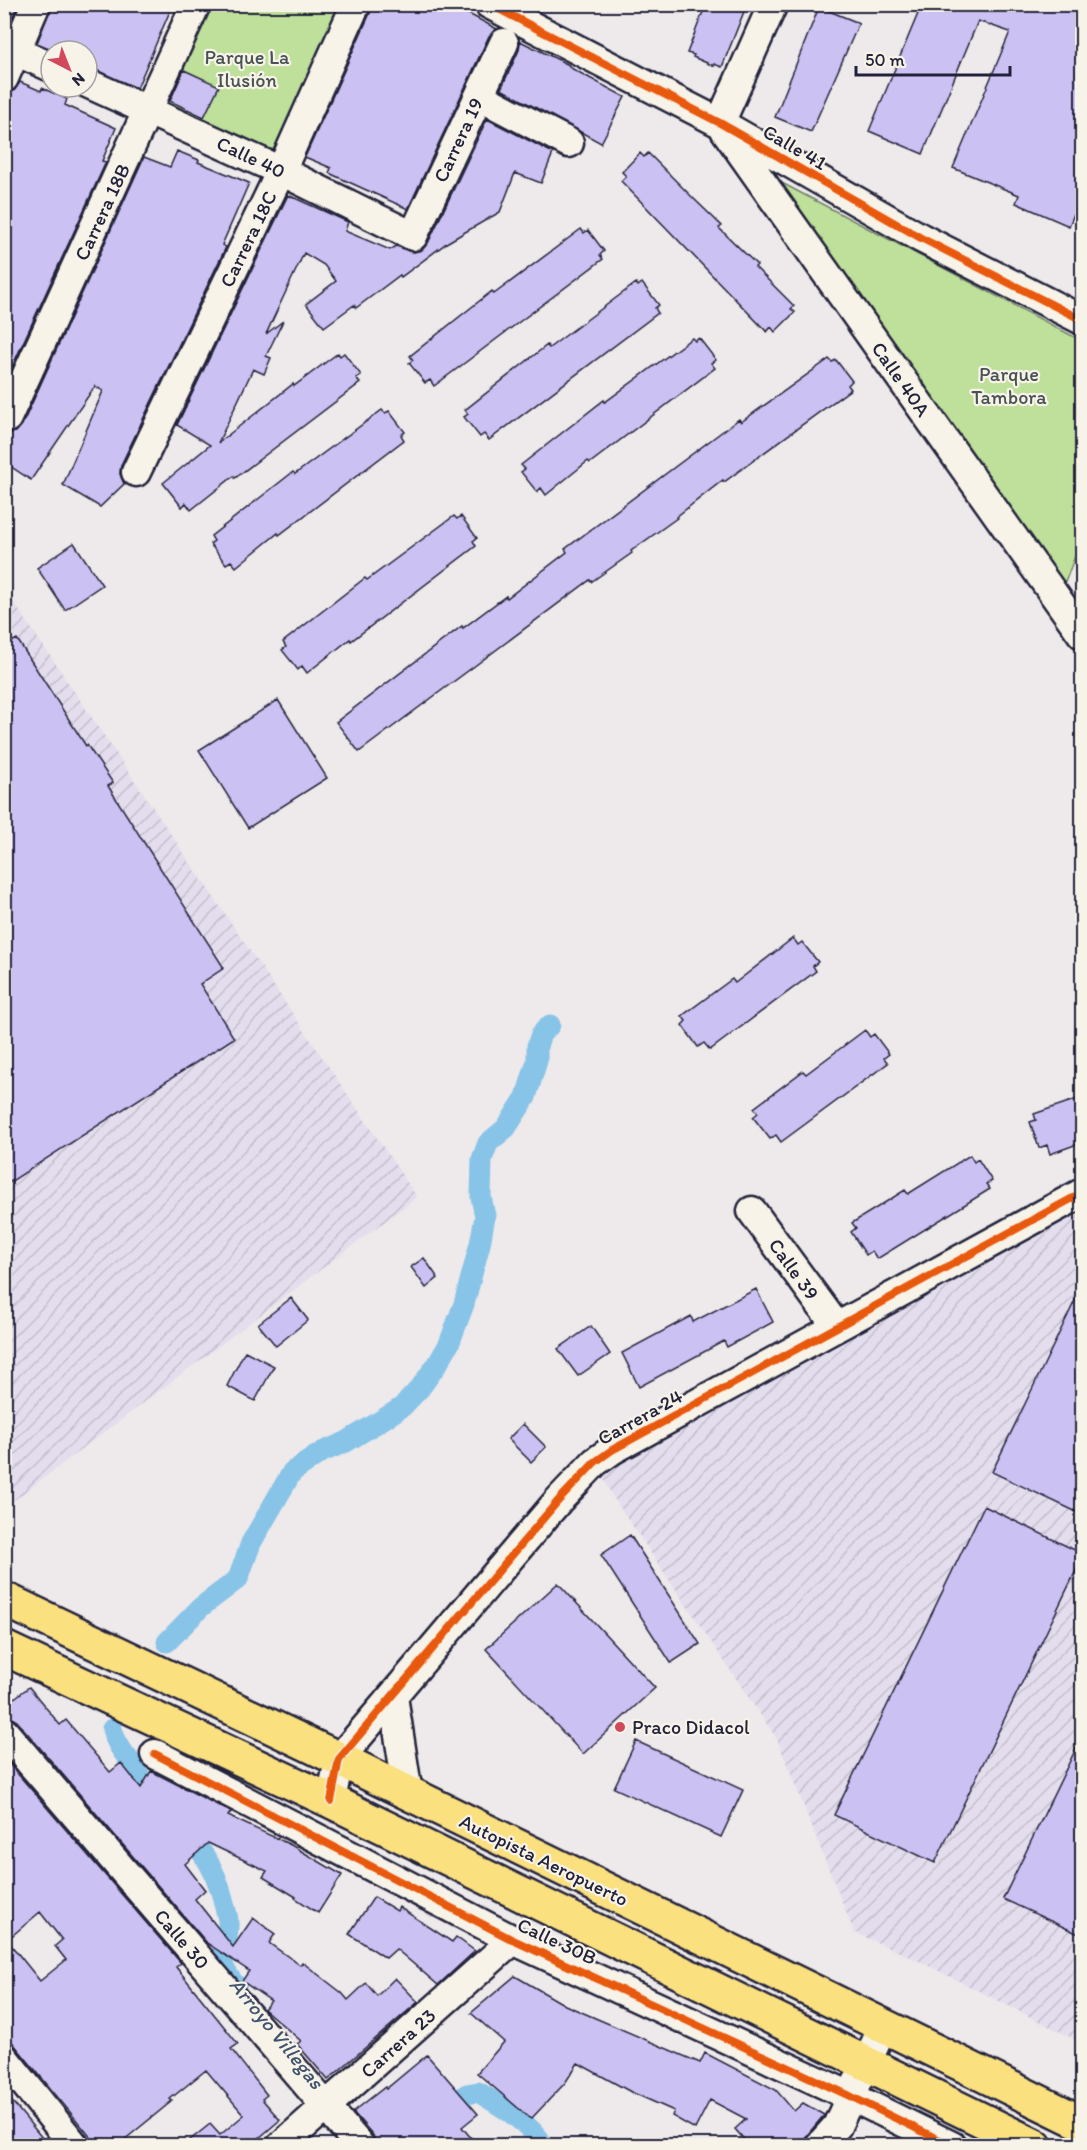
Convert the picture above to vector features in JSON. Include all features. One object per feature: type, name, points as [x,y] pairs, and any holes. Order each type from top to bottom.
[{"type":"highway","name":"Autopista Aeropuerto","points":[[4,1599],[339,1759],[1083,2123]]},
{"type":"highway","name":"Autopista Aeropuerto","points":[[4,1648],[331,1801],[1035,2145]]},
{"type":"street","points":[[4,78],[10,49],[36,4]]},
{"type":"street","name":"Carrera 18B","points":[[7,418],[196,4]]},
{"type":"street","name":"Carrera 18C","points":[[136,472],[281,171],[356,4]]},
{"type":"street","name":"Calle 41","points":[[489,4],[720,123],[921,238],[1083,320]]},
{"type":"street","points":[[720,123],[773,4]]},
{"type":"street","name":"Carrera 19","points":[[413,236],[504,43]]},
{"type":"street","points":[[10,49],[39,62]]},
{"type":"street","name":"Calle 40","points":[[99,88],[281,171],[413,236]]},
{"type":"street","points":[[479,96],[569,143]]},
{"type":"street","name":"Calle 40A","points":[[720,123],[1083,634]]},
{"type":"street","name":"Carrera 24","points":[[331,1801],[339,1759],[558,1501],[595,1462],[612,1450],[1083,1193]]},
{"type":"street","name":"Calle 39","points":[[752,1211],[837,1327]]},
{"type":"street","points":[[393,1696],[408,1794]]},
{"type":"street","name":"Calle 30","points":[[4,1732],[333,2101],[360,2145]]},
{"type":"street","name":"Calle 30B","points":[[154,1754],[513,1940],[850,2096],[910,2134],[952,2145]]},
{"type":"street","name":"Carrera 23","points":[[281,2145],[513,1940]]},
{"type":"street","points":[[819,2145],[837,2126],[883,2027]]},
{"type":"street","points":[[4,2058],[75,2145]]},
{"type":"shaded area","points":[[4,588],[417,1197],[5,1507],[4,1507]]},
{"type":"shaded area","points":[[1082,1207],[1082,2043],[917,1960],[854,1932],[777,1739],[613,1497],[601,1473],[880,1316]]},
{"type":"green space","name":"Parque La Ilusión","points":[[207,5],[348,5],[277,154],[162,100]]},
{"type":"green space","name":"Parque Tambora","points":[[780,182],[1082,341],[1082,538],[1064,585],[827,260]]},
{"type":"building","points":[[4,4],[18,4],[7,30],[4,29]]},
{"type":"building","points":[[52,4],[173,4],[137,88],[99,72],[99,39],[39,39],[39,44],[37,43]]},
{"type":"building","points":[[372,4],[450,4],[497,29],[489,36],[408,209],[329,173],[331,168],[305,157],[371,11]]},
{"type":"building","points":[[706,4],[747,4],[722,67],[714,64],[714,66],[687,53]]},
{"type":"building","points":[[922,4],[1083,4],[1083,192],[1069,226],[1016,203],[1019,195],[953,168],[1010,32],[978,21],[923,154],[869,131]]},
{"type":"building","points":[[819,7],[859,23],[811,132],[775,117]]},
{"type":"building","points":[[520,41],[569,65],[625,97],[601,143],[501,89],[519,50]]},
{"type":"building","points":[[184,70],[219,86],[204,117],[170,101]]},
{"type":"building","points":[[20,82],[39,90],[39,99],[67,99],[65,105],[116,128],[102,161],[106,162],[6,380],[4,379],[4,94],[14,91]]},
{"type":"building","points":[[487,119],[553,153],[541,183],[515,173],[500,212],[448,242],[356,308],[354,305],[324,327],[306,304],[336,281],[324,265],[304,253],[266,334],[283,321],[266,356],[271,358],[264,374],[253,369],[218,443],[293,384],[294,386],[338,353],[340,356],[344,353],[361,375],[356,378],[360,383],[191,510],[186,503],[182,507],[163,483],[210,445],[177,425],[288,195],[348,222],[345,231],[390,250],[396,246],[414,252],[422,250],[428,243]]},
{"type":"building","points":[[177,151],[249,183],[222,245],[226,247],[121,465],[120,474],[124,484],[100,507],[63,485],[103,391],[95,386],[31,480],[4,462],[4,434],[16,432],[22,425],[144,157],[170,167]]},
{"type":"building","points":[[640,153],[644,157],[648,153],[722,226],[719,228],[794,306],[791,309],[795,312],[775,332],[771,327],[767,332],[621,181],[626,176],[622,172]]},
{"type":"building","points":[[581,229],[584,233],[588,230],[604,251],[600,255],[603,259],[434,386],[430,380],[425,383],[409,363],[413,360],[410,356],[492,291],[494,294]]},
{"type":"building","points":[[636,283],[638,286],[642,283],[659,305],[655,308],[658,313],[489,440],[484,434],[480,437],[464,417],[468,414],[465,410],[547,345],[549,348]]},
{"type":"building","points":[[692,338],[695,341],[699,338],[716,360],[711,363],[715,368],[590,463],[588,461],[546,495],[541,488],[537,492],[521,472],[525,469],[521,465],[604,400],[605,402]]},
{"type":"building","points":[[829,359],[832,362],[836,360],[852,381],[848,385],[851,389],[724,482],[723,480],[677,518],[631,551],[632,553],[591,582],[590,580],[359,752],[336,722],[462,626],[463,628],[506,596],[507,598],[567,552],[565,549],[739,419],[741,422]]},
{"type":"building","points":[[382,410],[385,413],[389,411],[405,432],[401,435],[404,440],[236,567],[231,561],[226,564],[210,544],[214,541],[211,536],[293,472],[295,474]]},
{"type":"building","points":[[454,516],[457,519],[461,516],[477,538],[473,541],[476,546],[307,673],[302,666],[298,670],[282,650],[286,647],[283,642],[365,578],[367,580]]},
{"type":"building","points":[[74,543],[102,585],[65,610],[37,568]]},
{"type":"building","points":[[17,639],[86,746],[113,783],[108,786],[224,968],[200,984],[234,1038],[4,1186],[4,646]]},
{"type":"building","points":[[278,700],[327,778],[248,828],[199,750]]},
{"type":"building","points":[[793,938],[798,945],[802,942],[818,962],[813,966],[816,971],[710,1050],[704,1043],[698,1047],[682,1025],[686,1021],[682,1016],[732,979],[735,983]]},
{"type":"building","points":[[865,1030],[870,1037],[874,1034],[889,1054],[884,1058],[888,1063],[781,1142],[776,1135],[770,1139],[753,1117],[758,1113],[754,1108],[803,1071],[806,1074]]},
{"type":"building","points":[[1083,1097],[1083,1142],[1050,1154],[1047,1145],[1039,1148],[1030,1122],[1036,1120],[1034,1114]]},
{"type":"building","points":[[970,1155],[974,1162],[978,1159],[992,1181],[986,1184],[990,1189],[877,1259],[872,1251],[866,1255],[851,1232],[856,1228],[852,1223],[905,1190],[908,1194]]},
{"type":"building","points":[[424,1258],[438,1278],[426,1288],[411,1267]]},
{"type":"building","points":[[1083,1284],[1083,1515],[992,1472]]},
{"type":"building","points":[[756,1289],[773,1322],[727,1347],[724,1341],[639,1387],[622,1353],[691,1316],[693,1322]]},
{"type":"building","points":[[291,1298],[308,1320],[276,1346],[258,1324]]},
{"type":"building","points":[[591,1326],[610,1354],[578,1376],[558,1349]]},
{"type":"building","points":[[245,1351],[274,1366],[255,1401],[227,1386]]},
{"type":"building","points":[[523,1424],[546,1447],[531,1462],[508,1439]]},
{"type":"building","points":[[984,1506],[1083,1556],[935,1863],[834,1815]]},
{"type":"building","points":[[630,1535],[700,1644],[671,1663],[601,1555]]},
{"type":"building","points":[[558,1583],[655,1688],[583,1754],[486,1649]]},
{"type":"building","points":[[29,1687],[60,1725],[66,1720],[110,1772],[121,1763],[141,1788],[151,1771],[231,1812],[228,1816],[291,1845],[342,1875],[318,1913],[263,1877],[267,1871],[208,1843],[185,1864],[205,1890],[195,1899],[233,1947],[253,1918],[275,1934],[269,1943],[300,1965],[302,1962],[348,2000],[366,1983],[377,1996],[395,1978],[418,2002],[328,2080],[297,2044],[301,2041],[264,2009],[271,2001],[242,1981],[249,1971],[207,1943],[17,1721],[4,1716],[4,1706]]},
{"type":"building","points":[[1083,1734],[1083,1936],[1003,1899]]},
{"type":"building","points":[[636,1741],[743,1790],[721,1837],[614,1788]]},
{"type":"building","points":[[4,1758],[181,1963],[176,1967],[238,2044],[231,2049],[267,2095],[262,2099],[280,2120],[251,2145],[184,2145],[210,2124],[220,2135],[244,2115],[206,2070],[118,2145],[97,2145],[4,2032]],"holes":[[[40,1912],[62,1940],[55,1946],[66,1960],[40,1981],[7,1940]]]},
{"type":"building","points":[[374,1897],[397,1911],[399,1907],[452,1942],[456,1937],[475,1951],[438,1985],[396,1949],[386,1958],[349,1934]]},
{"type":"building","points":[[515,1976],[565,2005],[700,2063],[705,2053],[776,2090],[794,2111],[803,2103],[824,2115],[799,2145],[749,2145],[735,2129],[746,2119],[710,2100],[695,2129],[672,2116],[674,2111],[631,2092],[578,2063],[565,2083],[531,2119],[477,2073],[504,2042],[471,2013]]},
{"type":"building","points":[[427,2055],[478,2114],[462,2127],[477,2145],[376,2145],[373,2135],[353,2112],[385,2087],[386,2089]]},
{"type":"building","points":[[4,2092],[24,2116],[48,2145],[4,2145]]},
{"type":"waterway","points":[[167,1642],[201,1607],[238,1579],[251,1543],[292,1472],[322,1452],[346,1442],[402,1407],[420,1388],[438,1363],[449,1344],[464,1304],[480,1244],[485,1216],[481,1197],[482,1159],[488,1143],[506,1128],[526,1097],[537,1061],[537,1046],[541,1034],[550,1025]]},
{"type":"waterway","name":"Arroyo Villegas","points":[[112,1729],[119,1746],[149,1794],[160,1807]]},
{"type":"waterway","name":"Arroyo Villegas","points":[[181,1829],[208,1861],[220,1888],[228,1922],[228,1933],[222,1953],[223,1966],[236,1986]]},
{"type":"waterway","name":"Arroyo Villegas","points":[[403,2146],[467,2094],[478,2092],[523,2122],[544,2146]]},
{"type":"cycle path","points":[[489,4],[720,123],[921,238],[1082,320]]},
{"type":"cycle path","points":[[331,1801],[339,1759],[558,1501],[595,1462],[612,1450],[1082,1193]]},
{"type":"cycle path","points":[[155,1754],[513,1940],[850,2096],[952,2146]]},
{"type":"place","name":"Praco Didacol","points":[[620,1727]]}]
